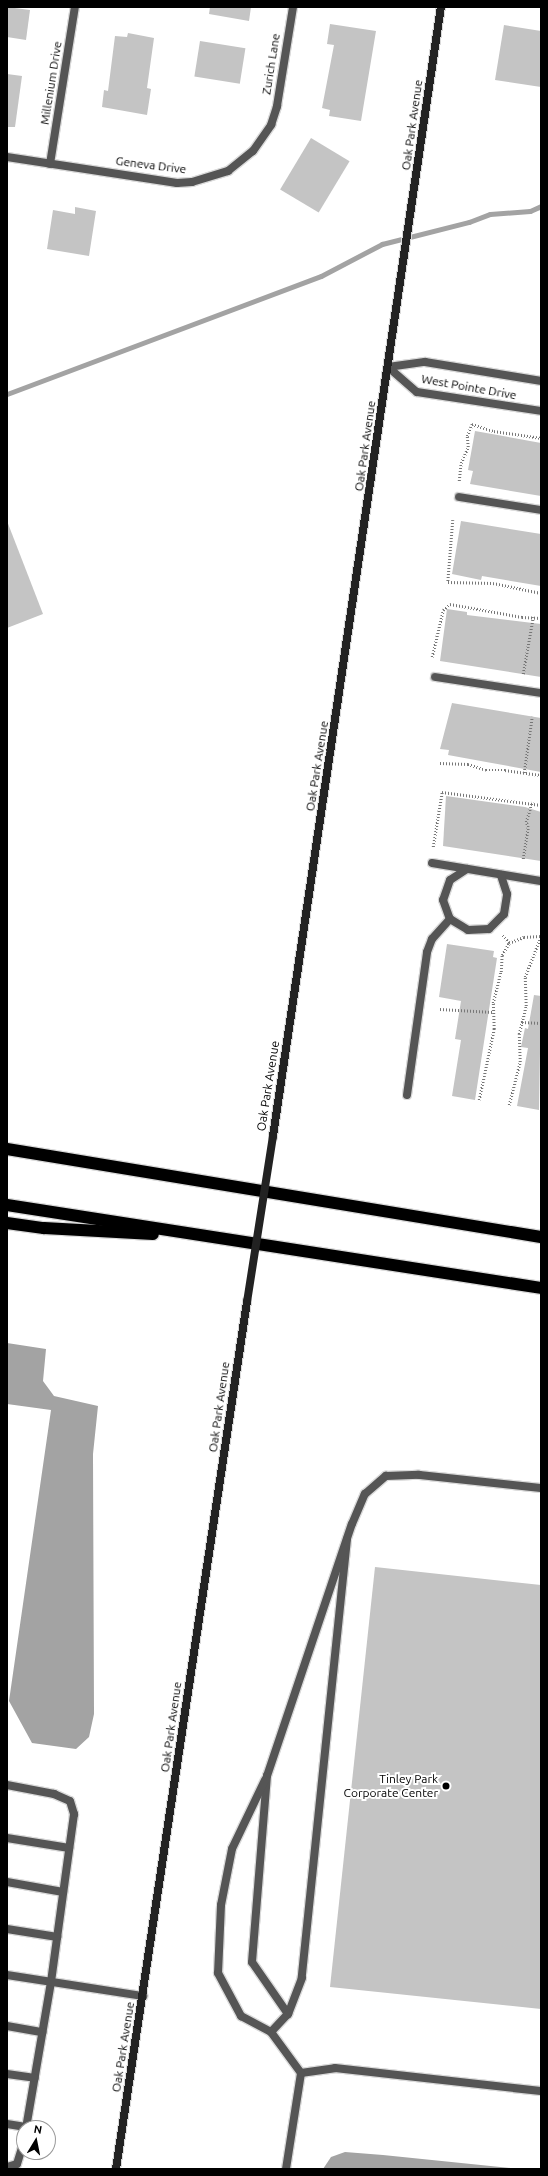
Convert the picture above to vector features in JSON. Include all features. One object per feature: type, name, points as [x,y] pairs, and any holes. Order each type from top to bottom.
[{"type":"highway","points":[[7,1150],[541,1237]]},
{"type":"highway","points":[[7,1205],[541,1288]]},
{"type":"highway","points":[[7,1223],[44,1228],[221,1238]]},
{"type":"street","name":"Millenium Drive","points":[[50,164],[75,7]]},
{"type":"street","name":"Zurich Lane","points":[[271,125],[277,106],[293,7]]},
{"type":"street","name":"Oak Park Avenue","points":[[116,2169],[273,1136],[442,7]]},
{"type":"street","name":"Geneva Drive","points":[[7,157],[177,183],[192,182],[228,171],[243,161],[271,125]]},
{"type":"street","name":"West Pointe Drive","points":[[388,367],[425,362],[541,381]]},
{"type":"street","name":"West Pointe Drive","points":[[388,367],[417,392],[541,411]]},
{"type":"street","points":[[459,497],[541,510]]},
{"type":"street","points":[[435,677],[541,693]]},
{"type":"street","points":[[432,863],[541,881]]},
{"type":"street","points":[[467,869],[457,873],[445,890],[444,905],[450,919],[458,926],[473,931],[489,928],[497,923],[507,905],[501,874]]},
{"type":"street","points":[[407,1095],[427,952],[432,939],[450,919]]},
{"type":"street","points":[[286,2169],[301,2073],[271,2032],[241,2016],[218,1973],[221,1905],[232,1849],[267,1776],[347,1539],[365,1494],[386,1476],[419,1475],[541,1488]]},
{"type":"street","points":[[271,2032],[288,2014],[302,1978],[347,1539]]},
{"type":"street","points":[[267,1776],[252,1962],[288,2014]]},
{"type":"street","points":[[7,1785],[54,1794],[70,1801],[74,1814],[57,1937],[27,2120]]},
{"type":"street","points":[[7,1838],[69,1848]]},
{"type":"street","points":[[7,1882],[63,1892]]},
{"type":"street","points":[[7,1929],[57,1937]]},
{"type":"street","points":[[7,1975],[143,1996]]},
{"type":"street","points":[[7,2026],[42,2032]]},
{"type":"street","points":[[301,2073],[335,2068],[541,2091]]},
{"type":"street","points":[[7,2074],[34,2078]]},
{"type":"street","points":[[7,2167],[17,2164],[18,2160]]},
{"type":"path","points":[[459,481],[461,463],[468,447],[467,436],[472,424],[494,431],[541,438]]},
{"type":"path","points":[[453,520],[448,582],[492,583],[541,593]]},
{"type":"path","points":[[432,657],[438,626],[444,610],[450,604],[541,618]]},
{"type":"path","points":[[523,674],[533,617]]},
{"type":"path","points":[[524,773],[532,717]]},
{"type":"path","points":[[440,763],[468,764],[486,770],[541,775]]},
{"type":"path","points":[[433,847],[442,792],[512,802],[532,802],[541,805]]},
{"type":"path","points":[[523,859],[528,827],[526,822],[532,802]]},
{"type":"path","points":[[502,935],[509,943]]},
{"type":"path","points":[[480,1100],[494,1029],[493,1012],[503,963],[502,955],[509,943],[524,937],[541,936],[525,977],[526,1006],[519,1034],[520,1062],[509,1105]]},
{"type":"path","points":[[440,1009],[493,1012]]},
{"type":"path","points":[[522,1022],[541,1023]]},
{"type":"shaded area","points":[[7,1343],[46,1349],[43,1381],[54,1396],[98,1406],[93,1454],[94,1714],[89,1737],[76,1749],[32,1743],[9,1701],[51,1410],[7,1404]]},
{"type":"shaded area","points":[[345,2152],[521,2169],[323,2169],[331,2157]]},
{"type":"building","points":[[7,7],[30,10],[26,40],[7,37]]},
{"type":"building","points":[[210,7],[251,7],[249,21],[209,14]]},
{"type":"building","points":[[330,24],[376,31],[361,121],[329,116],[330,110],[322,108],[334,45],[327,44]]},
{"type":"building","points":[[504,25],[541,31],[541,87],[495,80]]},
{"type":"building","points":[[128,33],[154,38],[147,88],[151,89],[147,115],[102,107],[104,90],[108,91],[115,36],[127,37]]},
{"type":"building","points":[[200,41],[245,48],[240,84],[194,77]]},
{"type":"building","points":[[7,74],[22,76],[15,127],[7,127]]},
{"type":"building","points":[[311,138],[350,161],[319,213],[280,189]]},
{"type":"building","points":[[75,207],[96,211],[89,256],[47,249],[53,210],[75,214]]},
{"type":"building","points":[[475,431],[541,443],[541,496],[470,484],[473,471],[468,470]]},
{"type":"building","points":[[7,521],[43,614],[7,628]]},
{"type":"building","points":[[461,521],[541,534],[541,586],[482,576],[481,580],[452,574]]},
{"type":"building","points":[[447,609],[467,612],[467,615],[541,624],[541,677],[440,661]]},
{"type":"building","points":[[452,703],[541,718],[541,772],[448,755],[449,750],[440,749]]},
{"type":"building","points":[[446,796],[525,807],[541,812],[541,861],[443,846]]},
{"type":"building","points":[[447,944],[494,951],[493,957],[497,958],[475,1100],[452,1096],[461,1040],[455,1039],[461,1001],[439,997]]},
{"type":"building","points":[[534,995],[541,996],[539,1110],[517,1106],[528,1048],[521,1047],[525,1028],[528,1029]]},
{"type":"building","name":"Tinley Park Corporate Center","points":[[375,1567],[541,1585],[541,2009],[330,1987]]},
{"type":"waterway","points":[[7,394],[321,276],[382,244],[469,222],[490,214],[530,211],[541,206]]},
{"type":"place","name":"Tinley Park Corporate Center","points":[[446,1786]]}]
